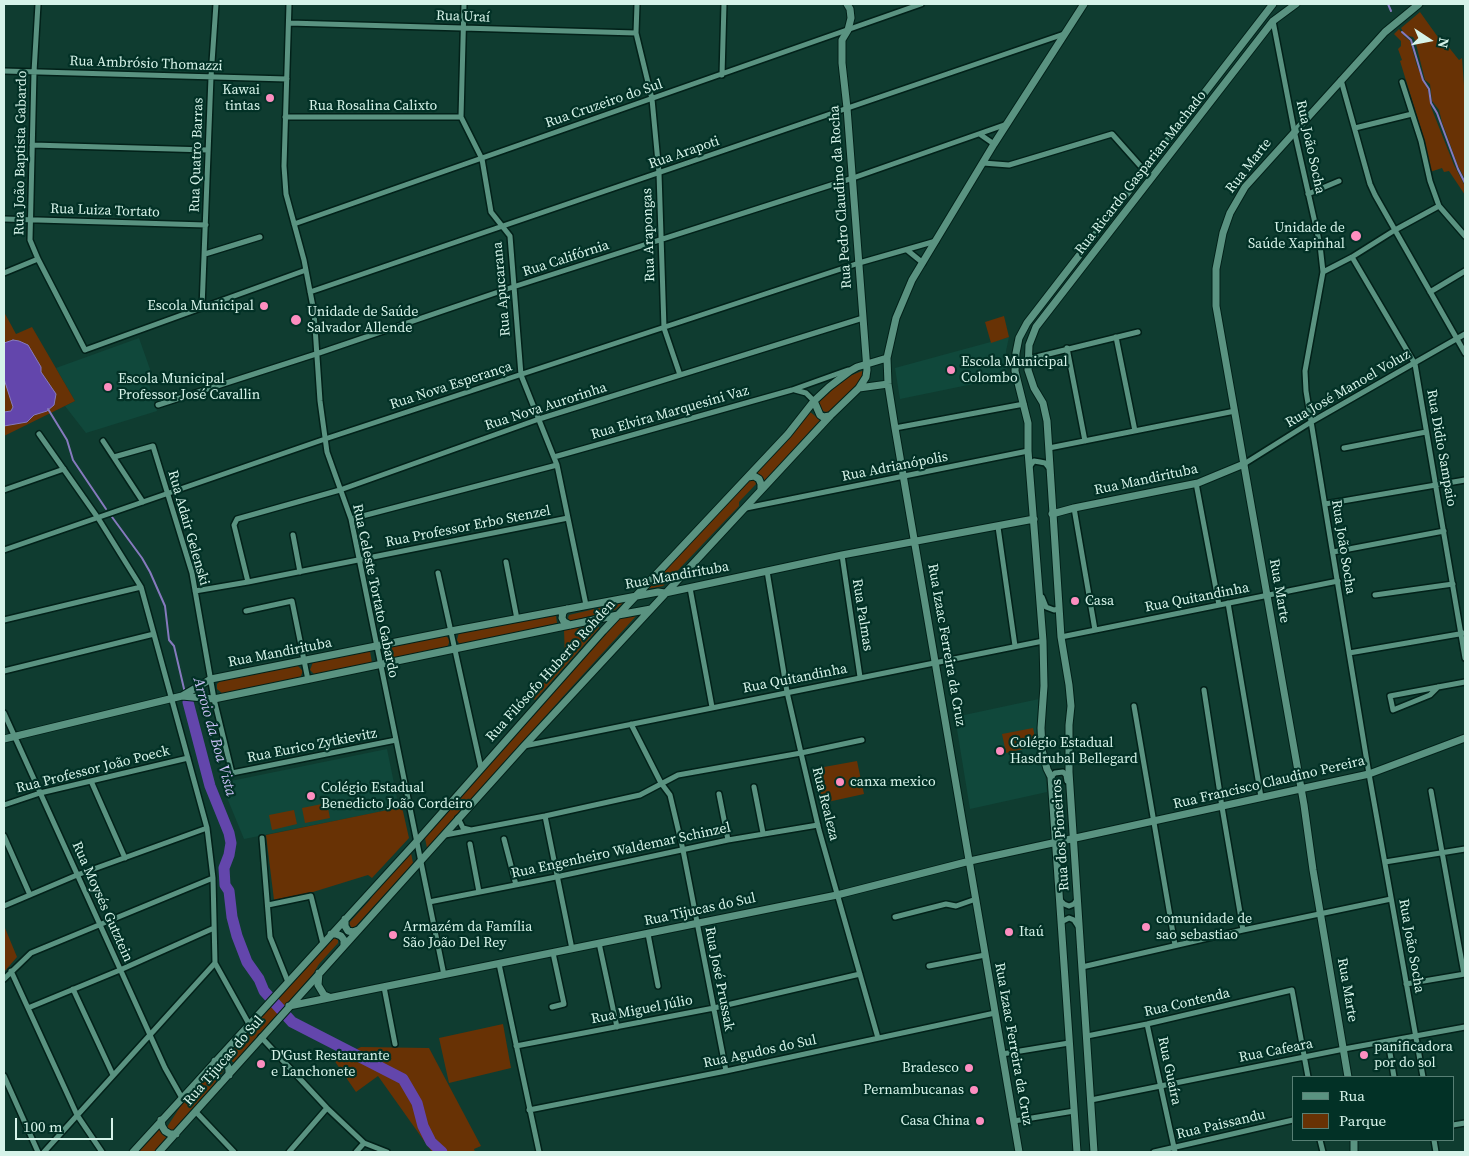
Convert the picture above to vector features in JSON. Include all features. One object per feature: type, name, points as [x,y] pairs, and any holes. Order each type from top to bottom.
[{"type":"street","name":"Rua João Baptista Gabardo","points":[[38,4],[34,72],[30,240],[85,350],[202,308]]},
{"type":"street","name":"Rua Quatro Barras","points":[[202,308],[211,77],[216,4]]},
{"type":"street","name":"Rua Celeste Tortato Gabardo","points":[[289,4],[284,166],[286,194],[306,270],[314,312],[316,354],[327,452],[351,519],[444,975]]},
{"type":"street","name":"Rua Apucarana","points":[[464,4],[461,117],[482,159],[491,212],[495,220],[503,226],[510,236],[521,374],[557,465],[586,605]]},
{"type":"street","name":"Rua Arapongas","points":[[637,4],[636,33],[652,99],[659,173],[664,328],[680,375]]},
{"type":"street","points":[[722,75],[724,4]]},
{"type":"street","name":"Rua Pedro Claudino da Rocha","points":[[847,4],[850,9],[851,18],[848,30],[842,40],[842,56],[866,364],[866,377],[860,388]]},
{"type":"street","name":"Rua Cruzeiro do Sul","points":[[294,224],[921,4]]},
{"type":"street","name":"Rua Izaac Ferreira da Cruz","points":[[1019,1152],[905,477],[895,428],[888,384],[887,358],[901,305],[912,280],[994,144],[1084,4]]},
{"type":"street","name":"Rua Ricardo Gasparian Machado","points":[[1016,371],[1016,353],[1019,338],[1027,323],[1272,4]]},
{"type":"street","name":"Rua Ricardo Gasparian Machado","points":[[1028,370],[1030,346],[1036,327],[1273,21],[1296,4]]},
{"type":"street","name":"Rua Marte","points":[[1348,1076],[1301,789],[1216,306],[1216,269],[1223,233],[1230,212],[1245,187],[1294,130],[1385,32],[1419,4]]},
{"type":"street","name":"Rua João Socha","points":[[1273,21],[1294,130],[1320,245],[1322,272],[1305,371],[1306,391],[1369,774],[1423,1076]]},
{"type":"street","name":"Rua Uraí","points":[[289,22],[636,33]]},
{"type":"street","name":"Rua Arapoti","points":[[310,292],[1064,34]]},
{"type":"street","name":"Rua Ambrósio Thomazzi","points":[[4,71],[287,79]]},
{"type":"street","points":[[1341,80],[1370,184],[1465,353]]},
{"type":"street","points":[[1402,82],[1439,206],[1465,236]]},
{"type":"street","points":[[1355,128],[1412,114]]},
{"type":"street","name":"Rua Rosalina Calixto","points":[[285,117],[461,117]]},
{"type":"street","name":"Rua Califórnia","points":[[158,405],[513,287],[852,178],[980,135],[1007,124]]},
{"type":"street","points":[[983,163],[1008,165],[1112,134],[1144,170]]},
{"type":"street","points":[[980,135],[994,144]]},
{"type":"street","points":[[32,145],[208,150]]},
{"type":"street","points":[[1308,194],[1339,181]]},
{"type":"street","points":[[1322,272],[1352,258],[1395,230],[1439,206]]},
{"type":"street","name":"Rua Luiza Tortato","points":[[4,219],[206,225]]},
{"type":"street","points":[[205,254],[260,237]]},
{"type":"street","name":"Rua Nova Esperança","points":[[4,550],[325,438],[859,263],[936,242]]},
{"type":"street","points":[[907,250],[923,263]]},
{"type":"street","name":"Rua Didio Sampaio","points":[[1352,258],[1415,364],[1463,633],[1465,658]]},
{"type":"street","points":[[4,273],[38,259]]},
{"type":"street","points":[[202,308],[306,270]]},
{"type":"street","points":[[1430,292],[1465,271]]},
{"type":"street","name":"Rua Nova Aurorinha","points":[[248,582],[234,525],[237,519],[340,490],[539,419],[863,318]]},
{"type":"street","points":[[1028,359],[1138,332]]},
{"type":"street","name":"Rua José Manoel Voluz","points":[[1244,464],[1311,422],[1465,334]]},
{"type":"street","points":[[1116,337],[1135,431]]},
{"type":"street","points":[[1067,348],[1084,441]]},
{"type":"street","name":"Rua Filósofo Huberto Rohden","points":[[249,1024],[417,841],[602,631],[788,434],[814,401],[832,384],[857,367],[887,358]]},
{"type":"street","name":"Rua Elvira Marquesini Vaz","points":[[554,457],[792,390],[857,367]]},
{"type":"street","name":"Rua dos Pioneiros","points":[[1028,370],[1034,388],[1043,403],[1047,421],[1061,637],[1071,706],[1069,734],[1071,802],[1094,1152]]},
{"type":"street","name":"Rua dos Pioneiros","points":[[1016,371],[1028,423],[1028,451],[1043,641],[1042,750],[1046,769],[1050,776],[1076,1152]]},
{"type":"street","points":[[288,1007],[421,862],[537,731],[830,416],[860,388],[888,384]]},
{"type":"street","points":[[792,390],[806,393],[814,401],[820,415],[823,417],[830,416]]},
{"type":"street","points":[[895,428],[1024,404]]},
{"type":"street","points":[[1049,448],[1234,411]]},
{"type":"street","points":[[1344,448],[1426,432]]},
{"type":"street","points":[[40,434],[98,518],[141,587],[207,828],[213,878],[215,963],[249,1024]]},
{"type":"street","points":[[103,440],[142,502]]},
{"type":"street","name":"Rua Adair Gelenski","points":[[114,457],[153,446],[192,573],[214,699],[232,773]]},
{"type":"street","name":"Rua Adrianópolis","points":[[746,508],[1028,451]]},
{"type":"street","points":[[1030,466],[1034,461],[1045,463],[1050,469]]},
{"type":"street","name":"Rua Mandirituba","points":[[1052,514],[1196,483],[1244,464]]},
{"type":"street","points":[[351,519],[557,465]]},
{"type":"street","points":[[4,490],[64,469]]},
{"type":"street","points":[[748,477],[754,476],[759,479],[762,484],[760,491],[761,500],[765,504]]},
{"type":"street","points":[[1325,504],[1465,480]]},
{"type":"street","points":[[1196,483],[1219,605]]},
{"type":"street","points":[[1074,508],[1095,630]]},
{"type":"street","name":"Rua Professor Erbo Stenzel","points":[[195,591],[300,572],[568,518]]},
{"type":"street","name":"Rua Mandirituba","points":[[182,696],[211,680],[451,631],[635,596],[658,592],[665,593],[842,555],[1034,519]]},
{"type":"street","points":[[998,527],[1015,646]]},
{"type":"street","points":[[1333,552],[1444,531]]},
{"type":"street","points":[[293,535],[300,572]]},
{"type":"street","name":"Rua Palmas","points":[[842,555],[860,677]]},
{"type":"street","points":[[506,562],[517,619]]},
{"type":"street","name":"Rua Realeza","points":[[767,571],[787,692],[818,825],[878,1038]]},
{"type":"street","points":[[438,573],[481,768]]},
{"type":"street","points":[[1038,577],[1046,607],[1054,610],[1059,609]]},
{"type":"street","points":[[678,578],[679,585],[688,588],[712,708]]},
{"type":"street","name":"Rua Quitandinha","points":[[1061,637],[1338,581]]},
{"type":"street","points":[[1375,595],[1453,584]]},
{"type":"street","points":[[4,620],[141,587]]},
{"type":"street","points":[[246,611],[292,601],[308,680]]},
{"type":"street","points":[[1228,603],[1261,797]]},
{"type":"street","points":[[567,609],[563,612],[562,618],[564,622],[570,625]]},
{"type":"street","name":"Rua Mandirituba","points":[[4,739],[14,735],[172,698],[182,696],[214,699],[652,609]]},
{"type":"street","points":[[594,620],[602,624],[602,631]]},
{"type":"street","points":[[1349,653],[1463,633]]},
{"type":"street","points":[[4,671],[154,634]]},
{"type":"street","name":"Rua Quitandinha","points":[[524,746],[1043,641]]},
{"type":"street","points":[[1438,687],[1430,695],[1393,710],[1390,696],[1438,687],[1465,682]]},
{"type":"street","points":[[1204,690],[1243,930]]},
{"type":"street","points":[[1134,706],[1175,945]]},
{"type":"street","name":"Rua Moysés Gutztein","points":[[4,713],[165,1068],[182,1098]]},
{"type":"street","name":"Rua José Prussak","points":[[631,724],[661,783],[670,795],[683,850],[726,1071]]},
{"type":"street","points":[[537,731],[540,739],[551,740]]},
{"type":"street","name":"Rua Francisco Claudino Pereira","points":[[1074,839],[1369,774],[1465,738]]},
{"type":"street","name":"Rua Eurico Zytkievitz","points":[[232,773],[396,740]]},
{"type":"street","points":[[444,835],[545,816],[640,795],[678,775],[862,740]]},
{"type":"street","name":"Rua Professor João Poeck","points":[[4,805],[40,793],[188,758]]},
{"type":"street","points":[[1050,776],[1059,771],[1064,772],[1071,802]]},
{"type":"street","points":[[91,781],[125,858]]},
{"type":"street","points":[[754,787],[763,834]]},
{"type":"street","points":[[1406,984],[1464,974],[1431,791]]},
{"type":"street","points":[[719,794],[728,840]]},
{"type":"street","points":[[545,816],[572,949]]},
{"type":"street","points":[[458,818],[463,828],[474,830]]},
{"type":"street","name":"Rua Engenheiro Waldemar Schinzel","points":[[429,902],[728,840],[818,825]]},
{"type":"street","points":[[4,906],[77,875],[207,828]]},
{"type":"street","points":[[4,836],[30,895]]},
{"type":"street","points":[[262,838],[270,937],[288,982]]},
{"type":"street","points":[[504,839],[516,885]]},
{"type":"street","name":"Rua Tijucas do Sul","points":[[162,1151],[288,1007],[329,997],[837,895],[970,861],[1074,839]]},
{"type":"street","points":[[470,844],[479,892]]},
{"type":"street","points":[[1385,862],[1465,849]]},
{"type":"street","points":[[4,979],[31,953],[213,878]]},
{"type":"street","points":[[1059,895],[1064,904],[1069,906],[1078,900]]},
{"type":"street","points":[[268,905],[311,896],[323,944]]},
{"type":"street","points":[[895,916],[946,904],[956,906],[976,899]]},
{"type":"street","points":[[1082,967],[1321,913],[1392,900]]},
{"type":"street","points":[[345,919],[346,929],[353,932],[358,930]]},
{"type":"street","points":[[1061,922],[1064,919],[1074,920],[1080,928]]},
{"type":"street","points":[[28,1008],[214,928]]},
{"type":"street","points":[[331,934],[341,936],[344,940],[344,945]]},
{"type":"street","points":[[648,934],[658,986]]},
{"type":"street","points":[[600,944],[617,1027]]},
{"type":"street","points":[[552,1007],[564,1004],[553,953]]},
{"type":"street","points":[[929,966],[985,955]]},
{"type":"street","points":[[44,1152],[215,963]]},
{"type":"street","points":[[499,964],[539,1152]]},
{"type":"street","points":[[11,971],[78,1114],[102,1152]]},
{"type":"street","points":[[319,973],[318,985],[324,994],[329,997]]},
{"type":"street","name":"Rua Miguel Júlio","points":[[516,1046],[714,1008],[860,974]]},
{"type":"street","points":[[384,986],[395,1044]]},
{"type":"street","points":[[74,989],[113,1075]]},
{"type":"street","name":"Rua Contenda","points":[[1087,1036],[1292,990],[1305,1057]]},
{"type":"street","name":"Rua Agudos do Sul","points":[[529,1110],[726,1071],[995,1013]]},
{"type":"street","name":"Rua Tijucas do Sul","points":[[132,1152],[249,1024]]},
{"type":"street","name":"Rua Guaíra","points":[[1147,1024],[1174,1150]]},
{"type":"street","name":"Rua Cafeara","points":[[1091,1100],[1344,1049],[1465,1027]]},
{"type":"street","points":[[261,1037],[327,1108],[364,1143],[387,1152]]},
{"type":"street","points":[[1388,1041],[1394,1076]]},
{"type":"street","points":[[1002,1054],[1069,1043]]},
{"type":"street","points":[[1305,1057],[1308,1076]]},
{"type":"street","points":[[215,1061],[221,1060],[226,1063],[229,1068],[228,1075]]},
{"type":"street","points":[[4,1076],[38,1152]]},
{"type":"street","points":[[289,1152],[327,1108]]},
{"type":"street","points":[[1014,1121],[1074,1111]]},
{"type":"street","points":[[196,1112],[234,1152]]},
{"type":"street","points":[[161,1120],[165,1131],[170,1134],[176,1134]]},
{"type":"street","name":"Rua Paissandu","points":[[1154,1152],[1174,1150],[1292,1120]]},
{"type":"street","points":[[356,1152],[364,1143]]},
{"type":"shaded area","name":"Escola Municipal Colombo","points":[[1009,337],[1006,351],[1007,377],[900,399],[895,368]]},
{"type":"shaded area","name":"Escola Municipal Professor José Cavallin","points":[[139,338],[151,372],[146,375],[157,411],[86,433],[65,406],[75,401],[56,368]]},
{"type":"shaded area","points":[[13,340],[28,345],[41,367],[41,372],[56,394],[54,405],[47,411],[34,415],[27,422],[4,426],[4,412],[11,411],[13,407],[4,379],[4,343]]},
{"type":"shaded area","name":"Colégio Estadual Hasdrubal Bellegard","points":[[1039,699],[1037,724],[1047,792],[970,809],[955,717]]},
{"type":"shaded area","name":"Colégio Estadual Benedicto João Cordeiro","points":[[387,749],[399,808],[244,839],[221,783]]},
{"type":"green space","points":[[1420,12],[1445,47],[1447,45],[1459,60],[1462,58],[1465,99],[1465,179],[1458,166],[1439,110],[1432,101],[1430,84],[1425,80],[1415,40],[1413,37],[1405,35],[1401,28]]},
{"type":"green space","points":[[1399,29],[1410,41],[1417,66],[1428,90],[1431,107],[1454,165],[1465,186],[1465,195],[1449,171],[1444,172],[1442,168],[1430,172],[1425,142],[1400,61],[1402,60],[1398,49],[1401,46],[1401,41],[1394,34]]},
{"type":"green space","points":[[4,312],[16,334],[32,327],[75,401],[4,436]]},
{"type":"green space","points":[[1004,316],[1009,337],[991,343],[985,322]]},
{"type":"green space","points":[[865,371],[865,377],[830,411],[820,410],[819,402],[834,388],[852,375]]},
{"type":"green space","points":[[809,411],[820,420],[764,481],[757,473],[789,439]]},
{"type":"green space","points":[[751,479],[755,479],[756,484],[739,502],[739,506],[663,586],[646,589]]},
{"type":"green space","points":[[624,602],[615,610],[570,621],[568,618],[569,615]]},
{"type":"green space","points":[[637,615],[427,848],[425,838],[622,616]]},
{"type":"green space","points":[[556,616],[557,623],[492,639],[460,645],[457,640],[459,632]]},
{"type":"green space","points":[[594,624],[598,625],[599,628],[535,700],[531,697],[565,659],[564,630]]},
{"type":"green space","points":[[445,635],[450,640],[447,648],[388,660],[386,648]]},
{"type":"green space","points":[[370,651],[372,663],[315,675],[310,670],[313,662]]},
{"type":"green space","points":[[297,665],[303,671],[300,678],[223,694],[217,689],[217,684],[220,681]]},
{"type":"green space","points":[[1033,728],[1037,746],[1006,753],[1002,734]]},
{"type":"green space","name":"canxa mexico","points":[[857,761],[864,794],[823,803],[813,769]]},
{"type":"green space","points":[[327,803],[330,818],[305,823],[302,808]]},
{"type":"green space","points":[[402,807],[409,838],[372,878],[368,875],[313,892],[274,900],[266,835]]},
{"type":"green space","points":[[294,810],[297,824],[272,830],[269,815]]},
{"type":"green space","points":[[411,853],[413,863],[354,928],[351,927],[349,923],[377,889]]},
{"type":"green space","points":[[4,929],[17,957],[4,972]]},
{"type":"green space","points":[[334,938],[338,940],[338,943],[234,1063],[226,1056]]},
{"type":"green space","points":[[503,1024],[511,1068],[449,1083],[439,1038]]},
{"type":"green space","points":[[361,1047],[429,1048],[481,1146],[474,1149],[475,1152],[432,1152],[378,1076],[356,1092],[334,1060]]},
{"type":"green space","points":[[218,1064],[223,1065],[224,1070],[210,1090],[175,1131],[170,1131],[167,1127],[182,1104]]},
{"type":"green space","points":[[160,1128],[163,1135],[167,1138],[154,1152],[138,1152]]},
{"type":"waterway","points":[[1388,4],[1391,11]]},
{"type":"waterway","points":[[1402,32],[1411,40],[1423,80],[1429,89],[1431,103],[1437,113],[1465,183]]},
{"type":"waterway","name":"Arroio da Boa Vista","points":[[48,409],[67,440],[73,460],[106,509]]},
{"type":"waterway","name":"Arroio da Boa Vista","points":[[112,517],[142,558],[165,606],[169,640],[174,646],[185,693]]},
{"type":"waterway","name":"Arroio da Boa Vista","points":[[188,702],[210,786],[229,833],[231,843],[224,868],[225,885],[229,891],[232,917],[237,936],[247,962],[259,979],[264,991],[292,1022],[403,1079],[417,1103],[423,1126],[431,1142],[442,1152]]},
{"type":"place","name":"Kawai tintas","points":[[270,98]]},
{"type":"place","name":"Unidade de Saúde Xapinhal","points":[[1356,236]]},
{"type":"place","name":"Escola Municipal","points":[[264,306]]},
{"type":"place","name":"Unidade de Saúde Salvador Allende","points":[[296,320]]},
{"type":"place","name":"Escola Municipal Colombo","points":[[951,370]]},
{"type":"place","name":"Escola Municipal Professor José Cavallin","points":[[108,387]]},
{"type":"place","name":"Casa","points":[[1075,601]]},
{"type":"place","name":"Colégio Estadual Hasdrubal Bellegard","points":[[1000,751]]},
{"type":"place","name":"canxa mexico","points":[[840,782]]},
{"type":"place","name":"Colégio Estadual Benedicto João Cordeiro","points":[[311,796]]},
{"type":"place","name":"comunidade de sao sebastiao","points":[[1146,927]]},
{"type":"place","name":"Itaú","points":[[1009,932]]},
{"type":"place","name":"Armazém da Família São João Del Rey","points":[[393,935]]},
{"type":"place","name":"panificadora por do sol","points":[[1364,1055]]},
{"type":"place","name":"D'Gust Restaurante e Lanchonete","points":[[261,1064]]},
{"type":"place","name":"Bradesco","points":[[969,1068]]},
{"type":"place","name":"Pernambucanas","points":[[974,1090]]},
{"type":"place","name":"Casa China","points":[[980,1121]]}]
